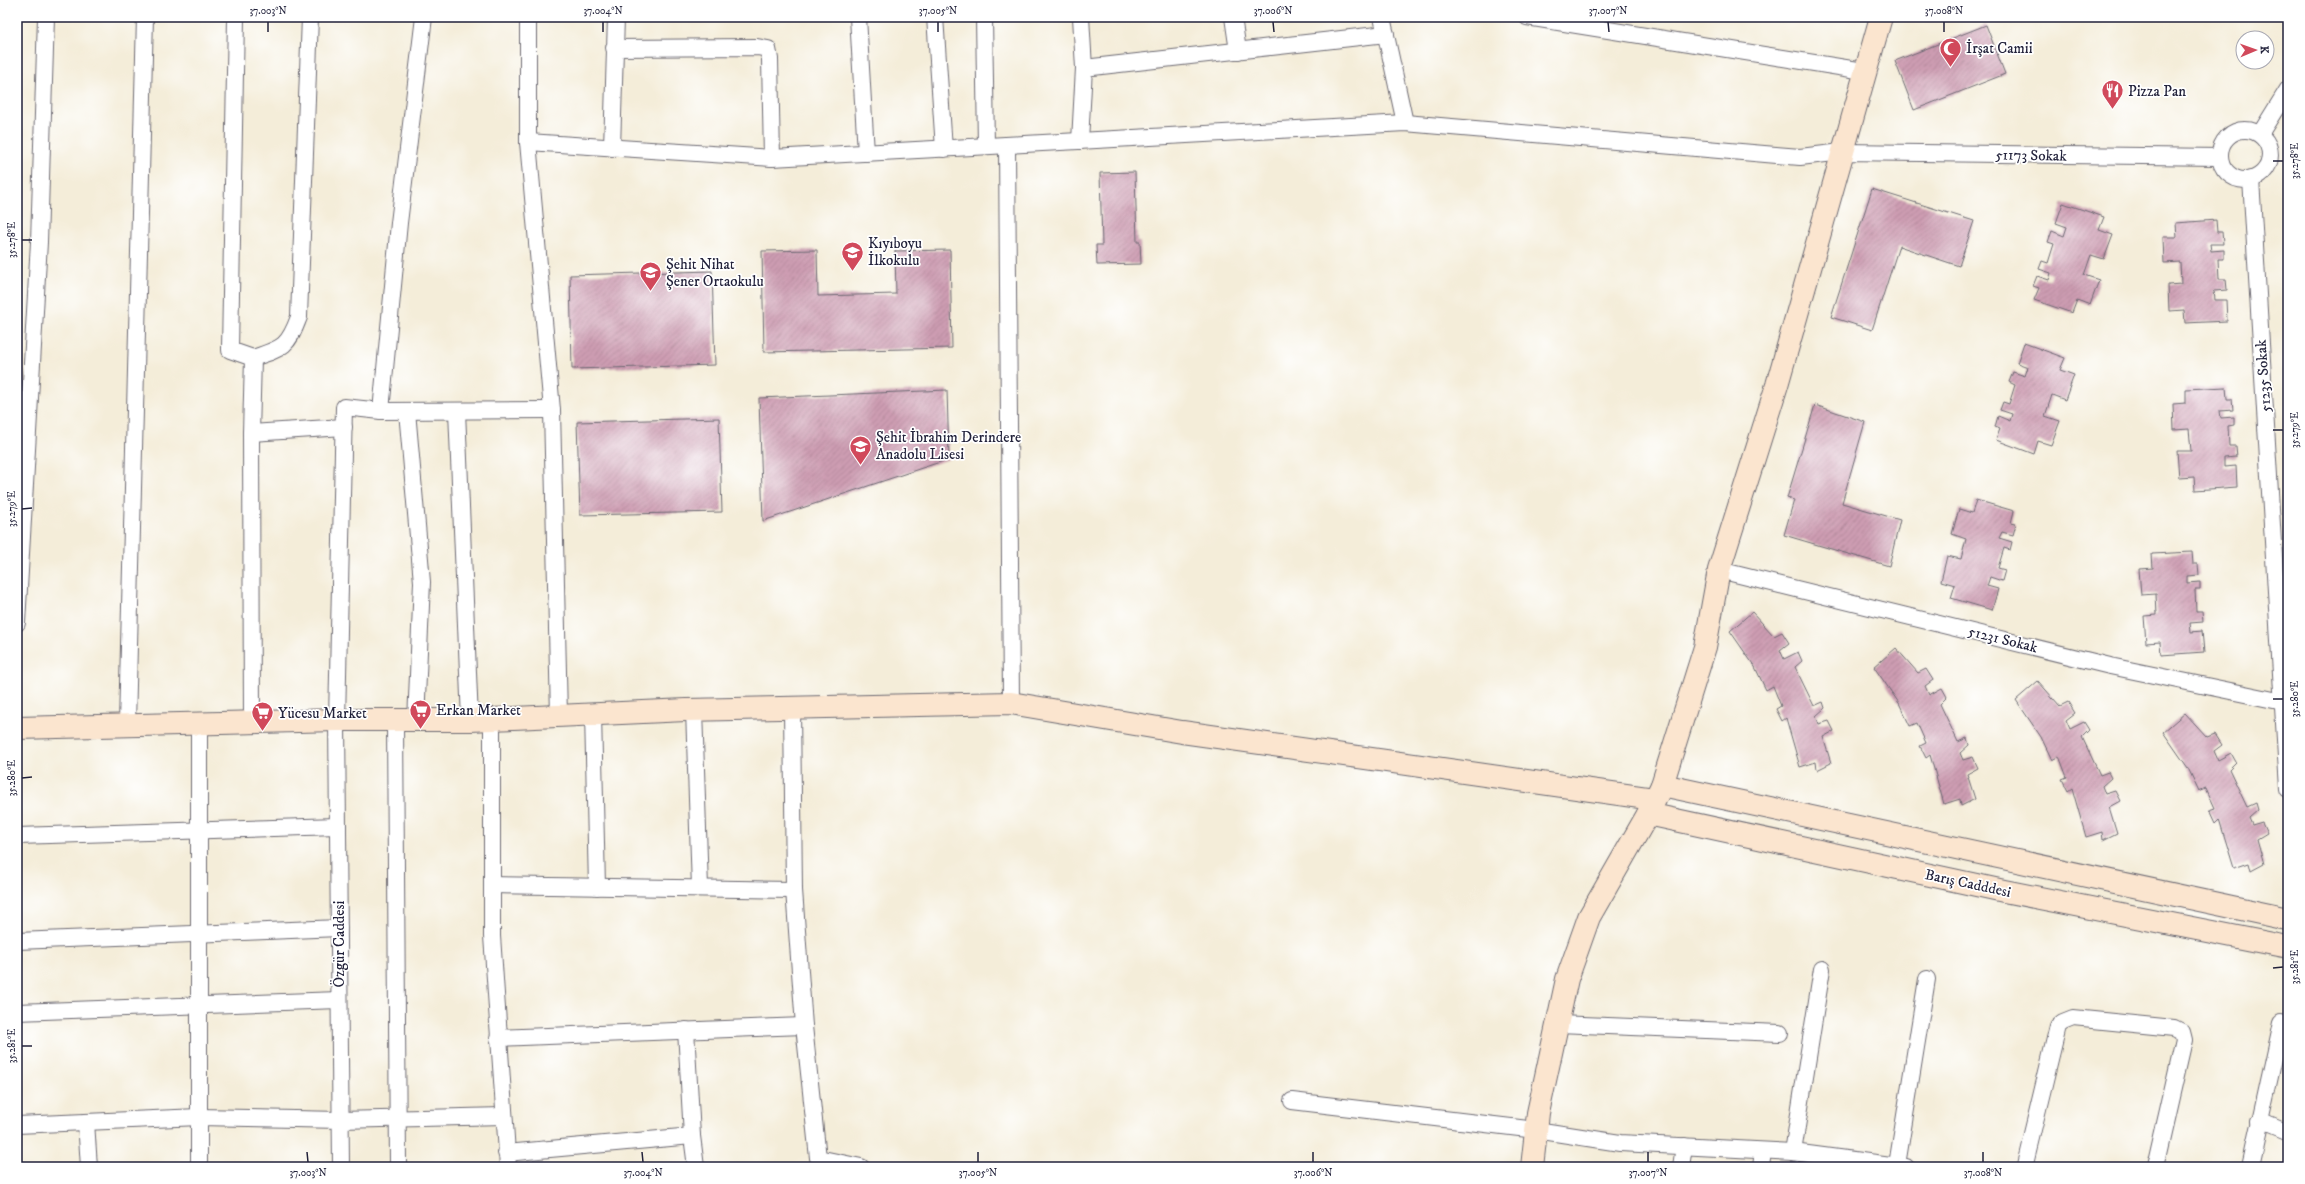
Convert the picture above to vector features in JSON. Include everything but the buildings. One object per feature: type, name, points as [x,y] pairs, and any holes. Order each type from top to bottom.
[{"type":"main road","points":[[1532,1167],[1538,1113],[1567,979],[1589,917],[1655,799],[1705,646],[1719,570],[1777,385],[1864,71],[1881,17]]},
{"type":"main road","points":[[17,728],[127,724],[337,720],[470,720],[694,710],[1011,703],[1182,732],[1655,799],[2288,919]]},
{"type":"main road","name":"Barış Cadddesi","points":[[1655,799],[2004,891],[2288,947]]},
{"type":"street","points":[[17,623],[39,242],[46,17]]},
{"type":"street","points":[[127,724],[145,17]]},
{"type":"street","points":[[236,17],[230,350],[253,358],[274,351],[291,339],[299,317],[310,17]]},
{"type":"street","points":[[424,17],[399,223],[381,411],[552,410]]},
{"type":"street","points":[[528,17],[528,142],[552,410],[559,716]]},
{"type":"street","points":[[612,148],[616,17]]},
{"type":"street","points":[[858,17],[866,153]]},
{"type":"street","points":[[936,17],[944,149]]},
{"type":"street","points":[[984,17],[986,146]]},
{"type":"street","points":[[1080,141],[1084,68],[1081,17]]},
{"type":"street","points":[[1233,17],[1238,50]]},
{"type":"street","points":[[1382,17],[1405,123]]},
{"type":"street","points":[[1527,17],[1864,71]]},
{"type":"street","points":[[1084,68],[1386,34]]},
{"type":"street","points":[[614,48],[757,47],[768,50],[770,59],[772,158]]},
{"type":"street","points":[[2260,134],[2288,89]]},
{"type":"street","name":"51173 Sokak","points":[[528,142],[772,158],[1405,123],[1800,157],[1842,152],[2220,157]]},
{"type":"street","points":[[2245,130],[2260,134],[2269,147],[2269,162],[2259,175],[2251,179],[2243,180],[2231,175],[2222,166],[2220,157],[2220,149],[2230,134],[2245,130]]},
{"type":"street","points":[[1007,145],[1011,703]]},
{"type":"street","name":"51235 Sokak","points":[[2251,179],[2286,702],[2288,789]]},
{"type":"street","points":[[252,722],[251,433],[253,358]]},
{"type":"street","name":"Özgür Caddesi","points":[[341,1167],[337,720],[344,408],[381,411]]},
{"type":"street","points":[[398,1167],[397,1118],[405,721],[422,582],[407,411]]},
{"type":"street","points":[[457,411],[470,720]]},
{"type":"street","points":[[251,433],[344,427]]},
{"type":"street","name":"51231 Sokak","points":[[1719,570],[2110,666],[2286,702]]},
{"type":"street","points":[[792,707],[794,890],[804,1026],[818,1158],[860,1167]]},
{"type":"street","points":[[694,710],[700,888]]},
{"type":"street","points":[[593,714],[597,887]]},
{"type":"street","points":[[492,719],[492,936],[507,1160],[692,1136]]},
{"type":"street","points":[[199,723],[199,1167]]},
{"type":"street","points":[[17,836],[199,832],[338,826]]},
{"type":"street","points":[[492,885],[794,890]]},
{"type":"street","points":[[17,941],[199,935],[339,928]]},
{"type":"street","points":[[1793,1152],[1822,969]]},
{"type":"street","points":[[1292,1101],[1536,1130],[1620,1143],[1793,1152],[1870,1165],[1902,1166],[1927,978]]},
{"type":"street","points":[[17,1012],[339,1000]]},
{"type":"street","points":[[2024,1167],[2058,1026],[2073,1018],[2174,1028],[2182,1032],[2184,1040],[2155,1167]]},
{"type":"street","points":[[2250,1167],[2282,1022],[2288,1024]]},
{"type":"street","points":[[1558,1024],[1780,1033]]},
{"type":"street","points":[[498,1038],[804,1026]]},
{"type":"street","points":[[686,1030],[692,1136],[696,1167]]},
{"type":"street","points":[[17,1125],[199,1117],[340,1120],[504,1116]]},
{"type":"street","points":[[2259,1121],[2288,1133]]},
{"type":"street","points":[[86,1122],[89,1167]]},
{"type":"street","points":[[1681,1167],[1684,1146]]},
{"type":"street","points":[[1761,1167],[1764,1151]]},
{"type":"place","name":"İrşat Camii","points":[[1950,68]]},
{"type":"place","name":"Pizza Pan","points":[[2112,110]]},
{"type":"place","name":"Kıyıboyu İlkokulu","points":[[853,272]]},
{"type":"place","name":"Şehit Nihat Şener Ortaokulu","points":[[651,292]]},
{"type":"place","name":"Şehit İbrahim Derindere Anadolu Lisesi","points":[[861,466]]},
{"type":"place","name":"Erkan Market","points":[[420,730]]},
{"type":"place","name":"Yücesu Market","points":[[263,732]]}]
